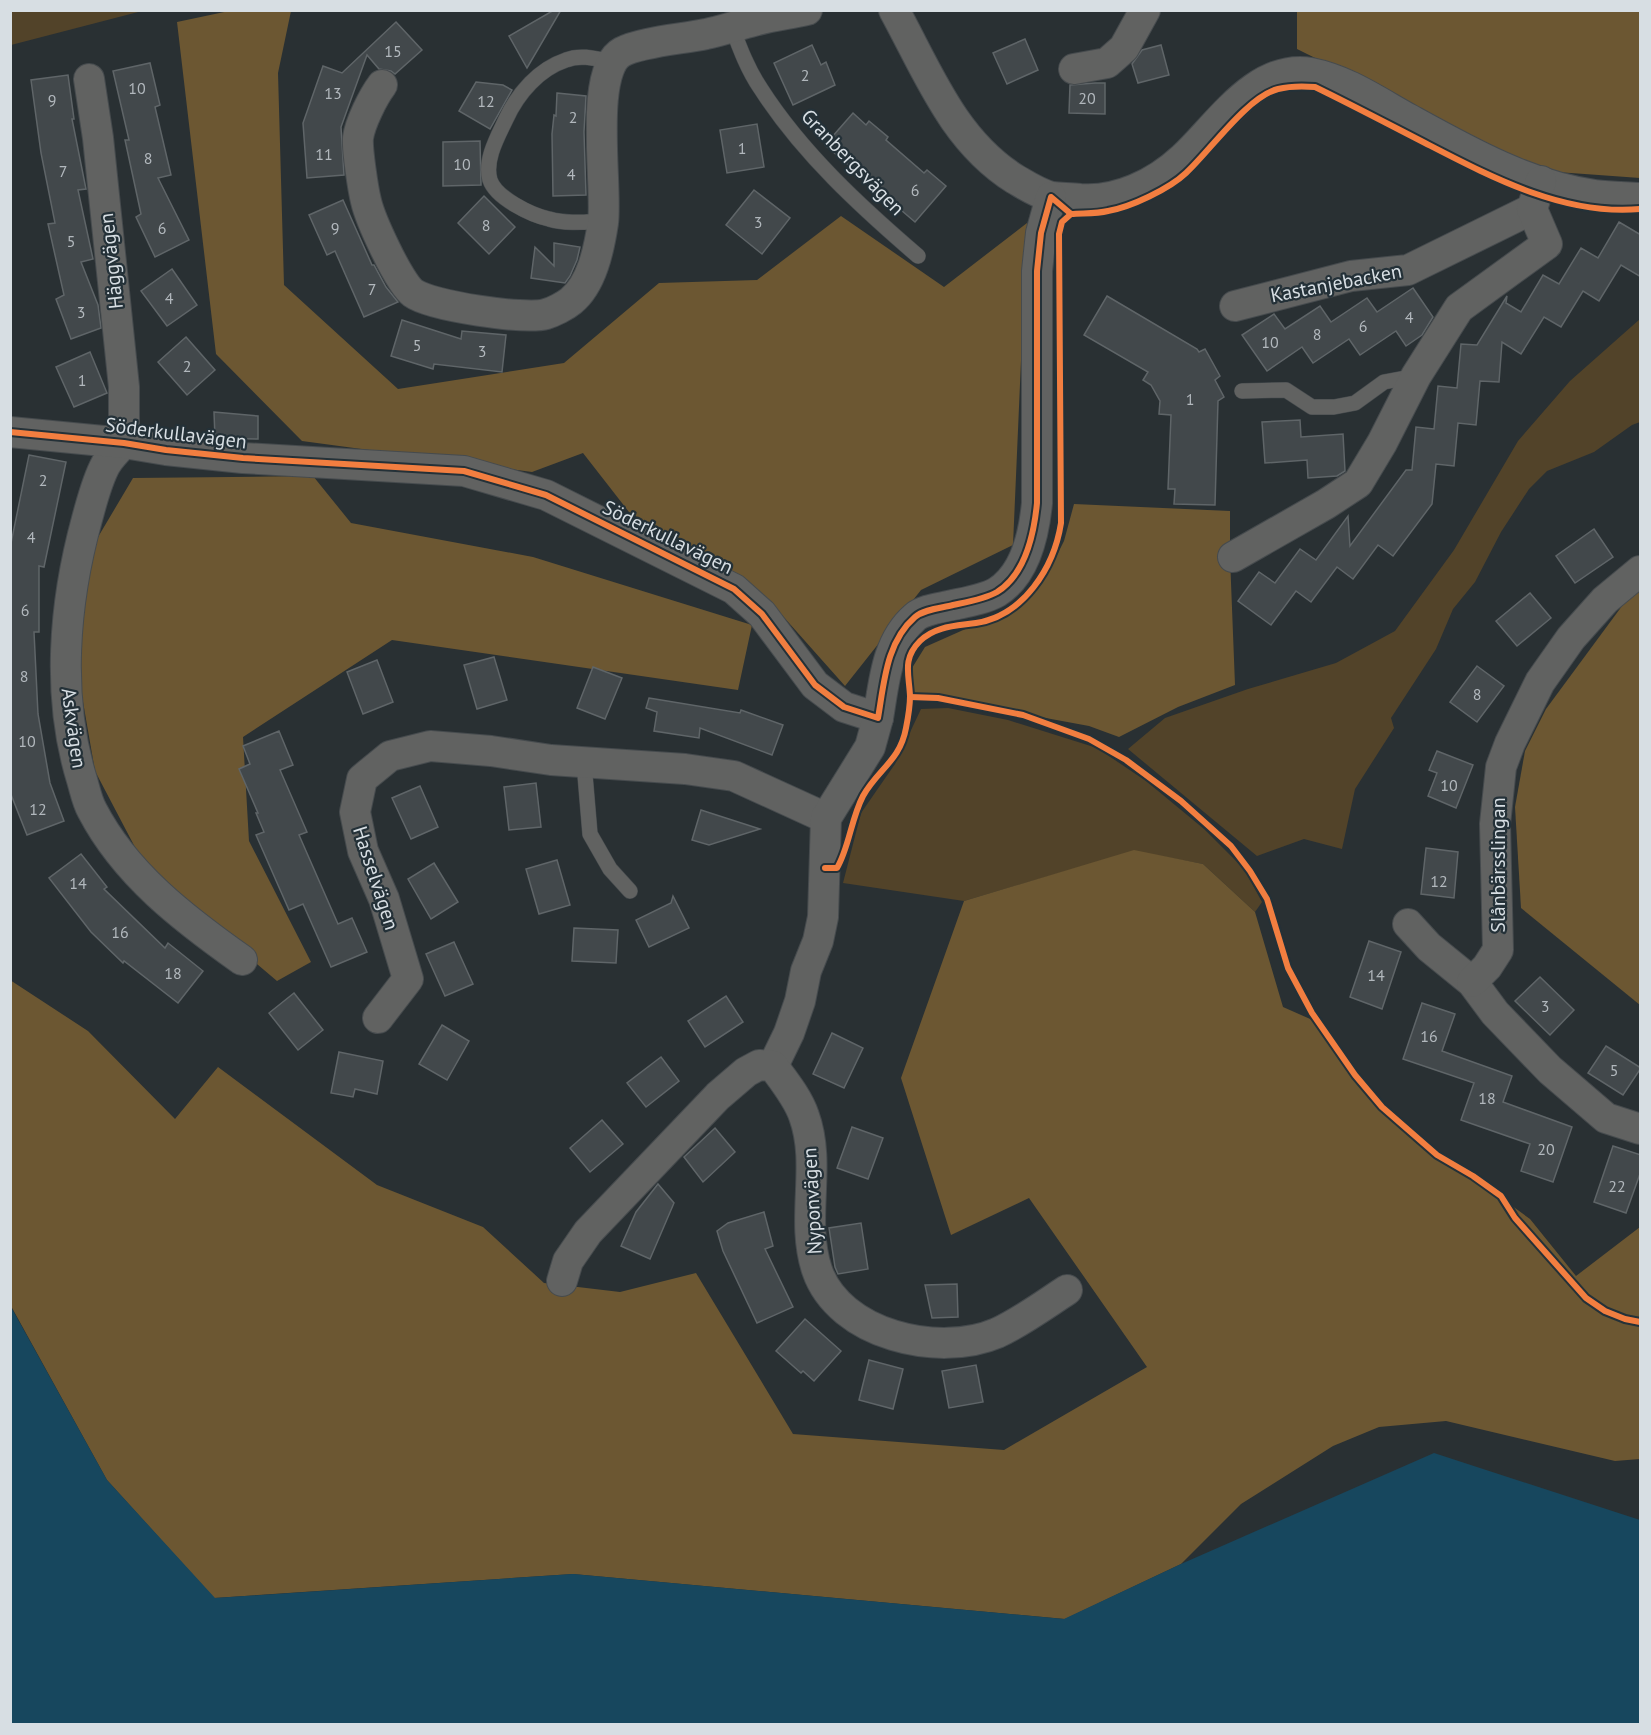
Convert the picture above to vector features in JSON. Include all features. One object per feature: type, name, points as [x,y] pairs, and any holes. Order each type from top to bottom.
[{"type":"street","points":[[382,85],[372,98],[358,138],[366,202],[383,244],[402,279],[413,293],[432,301],[518,315],[546,314],[571,301],[587,280],[597,252],[603,221],[601,108],[611,62],[620,52],[634,47],[706,34],[756,20],[807,10]]},
{"type":"street","points":[[894,10],[943,104],[978,149],[1008,174],[1033,190],[1051,197],[1098,200],[1129,193],[1156,179],[1182,159],[1235,103],[1261,84],[1284,74],[1308,72],[1339,80],[1447,140],[1511,170],[1537,195],[1547,244],[1458,308],[1416,376],[1382,443],[1358,483],[1233,557]]},
{"type":"street","points":[[1074,69],[1107,63],[1124,48],[1145,10]]},
{"type":"street","name":"Häggvägen","points":[[89,79],[98,138],[124,387],[124,443]]},
{"type":"street","points":[[1537,195],[1641,198]]},
{"type":"street","name":"Kastanjebacken","points":[[1235,306],[1351,276],[1408,270],[1537,195]]},
{"type":"street","points":[[562,1281],[568,1261],[588,1232],[718,1096],[746,1071],[759,1065],[773,1066],[789,1033],[800,1001],[806,971],[818,941],[823,917],[826,819],[870,747],[891,652],[900,635],[916,616],[997,592],[1013,578],[1026,556],[1034,529],[1037,503],[1037,271],[1041,233],[1051,197]]},
{"type":"street","name":"Söderkullavägen","points":[[10,432],[243,458],[464,471],[546,495],[734,589],[762,614],[815,685],[844,707],[878,718]]},
{"type":"street","name":"Askvägen","points":[[124,443],[107,463],[94,493],[73,583],[67,629],[67,679],[69,722],[78,766],[91,809],[122,857],[153,890],[197,929],[242,960]]},
{"type":"street","name":"Slånbärsslingan","points":[[1472,982],[1487,967],[1498,950],[1495,824],[1501,767],[1510,742],[1540,682],[1571,638],[1605,600],[1641,571]]},
{"type":"street","name":"Hasselvägen","points":[[378,1018],[408,979],[384,899],[363,851],[355,812],[362,779],[390,756],[430,746],[491,751],[551,760],[734,776],[826,819]]},
{"type":"street","points":[[1407,924],[1429,947],[1472,982],[1495,1013],[1550,1070],[1606,1118],[1641,1129]]},
{"type":"street","name":"Nyponvägen","points":[[773,1066],[792,1092],[804,1115],[809,1137],[813,1158],[809,1210],[810,1243],[817,1271],[829,1293],[848,1313],[875,1329],[903,1337],[940,1343],[970,1340],[996,1333],[1067,1290]]},
{"type":"lane","name":"Granbergsvägen","points":[[732,27],[744,58],[761,89],[809,153],[883,226],[918,256]]},
{"type":"lane","points":[[603,221],[575,223],[548,219],[521,207],[498,194],[490,179],[489,165],[495,141],[510,110],[526,87],[547,68],[568,59],[587,57],[611,62]]},
{"type":"lane","points":[[1242,391],[1286,390],[1312,407],[1334,407],[1355,403],[1384,382],[1416,376]]},
{"type":"lane","points":[[584,763],[591,834],[610,869],[630,891]]},
{"type":"shaded area","points":[[11,10],[142,10],[142,11],[11,45]]},
{"type":"shaded area","points":[[229,11],[291,11],[278,73],[284,285],[398,389],[564,363],[659,283],[757,280],[841,216],[944,287],[1027,223],[1013,545],[921,590],[845,686],[765,596],[629,512],[583,453],[532,472],[302,441],[216,354],[177,22]]},
{"type":"shaded area","points":[[1297,11],[1640,11],[1640,178],[1543,171],[1297,49]]},
{"type":"shaded area","points":[[1640,319],[1640,422],[1632,425],[1594,452],[1547,471],[1529,489],[1501,532],[1475,582],[1453,609],[1436,649],[1391,718],[1394,728],[1355,789],[1342,849],[1304,839],[1257,856],[1128,749],[1165,718],[1248,689],[1336,663],[1395,631],[1454,550],[1518,441],[1570,381]]},
{"type":"shaded area","points":[[313,476],[351,523],[533,557],[752,625],[738,690],[392,640],[243,737],[249,841],[311,962],[277,981],[148,872],[95,771],[78,673],[85,559],[133,478]]},
{"type":"shaded area","points":[[1074,504],[1230,511],[1235,685],[1178,707],[1119,737],[1089,726],[938,698],[910,697],[912,668],[925,647],[970,627],[1010,614],[1048,573],[1064,541]]},
{"type":"shaded area","points":[[1640,588],[1640,1005],[1521,908],[1515,807],[1525,751],[1546,709],[1622,606]]},
{"type":"shaded area","points":[[948,708],[1008,720],[1097,748],[1146,781],[1204,829],[1244,869],[1262,902],[1255,912],[1203,864],[1134,851],[964,901],[843,883],[861,813],[895,764],[921,709]]},
{"type":"shaded area","points":[[1134,850],[1203,864],[1255,912],[1283,1007],[1317,1022],[1398,1123],[1530,1219],[1576,1276],[1640,1227],[1640,1459],[1615,1461],[1446,1421],[1379,1427],[1333,1446],[1241,1504],[1181,1564],[1065,1619],[573,1574],[214,1598],[107,1480],[11,1306],[10,980],[88,1031],[175,1119],[218,1067],[377,1185],[483,1227],[544,1283],[620,1292],[696,1273],[793,1434],[1004,1450],[1147,1367],[1029,1198],[951,1235],[901,1078],[964,901]]},
{"type":"water","points":[[11,1307],[107,1480],[215,1598],[573,1574],[1064,1619],[1181,1564],[1434,1453],[1640,1520],[1640,1724],[11,1724]]},
{"type":"building","points":[[554,10],[561,10],[527,68],[509,36]]},
{"type":"building","points":[[396,22],[422,50],[395,74],[379,69],[367,55],[341,127],[344,175],[307,178],[303,123],[323,66],[342,73]]},
{"type":"building","points":[[1025,39],[1038,70],[1007,84],[993,53]]},
{"type":"building","points":[[812,45],[821,65],[826,62],[835,85],[793,105],[774,63]]},
{"type":"building","points":[[1161,45],[1169,75],[1138,83],[1132,64],[1142,50]]},
{"type":"building","points":[[150,63],[160,105],[155,107],[171,175],[158,178],[189,240],[155,257],[136,217],[141,214],[125,140],[129,140],[113,71]]},
{"type":"building","points":[[68,75],[74,119],[72,119],[86,189],[78,190],[93,259],[81,262],[98,305],[101,328],[71,339],[56,299],[64,295],[48,224],[55,223],[41,153],[31,80]]},
{"type":"building","points":[[476,82],[503,85],[512,90],[490,129],[459,111]]},
{"type":"building","points":[[1105,83],[1105,114],[1069,113],[1070,85]]},
{"type":"building","points":[[557,93],[586,96],[584,132],[586,195],[553,196],[552,134]]},
{"type":"building","points":[[853,113],[866,125],[869,121],[888,137],[886,140],[924,173],[927,170],[946,186],[915,222],[825,145]]},
{"type":"building","points":[[757,124],[764,167],[727,173],[720,130]]},
{"type":"building","points":[[480,141],[481,185],[443,186],[443,142]]},
{"type":"building","points":[[754,190],[790,218],[762,254],[726,225]]},
{"type":"building","points":[[484,196],[515,227],[489,254],[458,223]]},
{"type":"building","points":[[343,200],[372,265],[398,302],[364,317],[335,251],[327,255],[309,215]]},
{"type":"building","points":[[1619,222],[1641,235],[1641,277],[1621,265],[1599,301],[1583,291],[1561,327],[1544,317],[1521,354],[1502,342],[1499,382],[1480,381],[1476,425],[1458,423],[1454,466],[1436,464],[1432,504],[1393,556],[1378,545],[1353,579],[1337,567],[1311,602],[1296,591],[1271,625],[1238,601],[1259,572],[1275,583],[1300,549],[1316,560],[1348,516],[1350,546],[1406,470],[1412,470],[1416,427],[1434,429],[1438,386],[1457,388],[1461,344],[1477,345],[1507,296],[1506,303],[1521,312],[1543,275],[1559,284],[1581,248],[1598,258]]},
{"type":"building","points":[[554,243],[580,247],[570,276],[565,283],[531,278],[535,247],[554,266]]},
{"type":"building","points":[[172,269],[197,305],[167,326],[141,291]]},
{"type":"building","points":[[1413,288],[1433,317],[1422,335],[1406,346],[1396,331],[1360,355],[1349,339],[1313,363],[1302,347],[1267,371],[1242,335],[1274,314],[1285,329],[1320,306],[1331,322],[1367,298],[1377,312]]},
{"type":"building","points":[[1107,296],[1199,352],[1205,349],[1220,376],[1215,380],[1224,397],[1218,401],[1215,505],[1174,504],[1175,489],[1168,489],[1171,415],[1159,414],[1160,401],[1151,385],[1143,380],[1148,372],[1084,335]]},
{"type":"building","points":[[402,320],[461,339],[462,331],[506,335],[502,372],[434,364],[433,369],[391,356]]},
{"type":"building","points":[[186,337],[215,370],[187,395],[158,362]]},
{"type":"building","points":[[90,352],[107,393],[74,407],[56,367]]},
{"type":"building","points":[[214,412],[258,416],[258,439],[215,438]]},
{"type":"building","points":[[1300,420],[1301,437],[1343,434],[1345,471],[1337,476],[1308,478],[1307,460],[1265,463],[1262,422]]},
{"type":"building","points":[[29,455],[66,462],[44,567],[39,566],[39,632],[34,632],[38,714],[50,783],[64,821],[27,835],[10,792],[10,548]]},
{"type":"building","points":[[1594,529],[1613,557],[1575,583],[1556,556]]},
{"type":"building","points":[[1530,593],[1551,618],[1517,646],[1496,621]]},
{"type":"building","points":[[494,657],[507,700],[477,709],[464,665]]},
{"type":"building","points":[[377,660],[393,702],[363,714],[347,672]]},
{"type":"building","points":[[1477,666],[1504,686],[1477,722],[1450,702]]},
{"type":"building","points":[[593,667],[622,678],[605,719],[577,708]]},
{"type":"building","points":[[649,698],[740,713],[741,710],[783,725],[772,755],[700,728],[699,738],[654,731],[657,712],[646,708]]},
{"type":"building","points":[[279,731],[293,765],[280,770],[307,832],[299,835],[338,924],[352,918],[367,952],[331,967],[303,904],[289,910],[256,835],[264,832],[239,769],[250,764],[243,746]]},
{"type":"building","points":[[1437,751],[1473,765],[1456,808],[1428,796],[1437,773],[1429,770]]},
{"type":"building","points":[[536,783],[541,827],[509,830],[504,787]]},
{"type":"building","points":[[420,786],[438,827],[411,839],[392,798]]},
{"type":"building","points":[[701,810],[760,829],[709,845],[692,840]]},
{"type":"building","points":[[1426,848],[1458,852],[1454,898],[1421,894]]},
{"type":"building","points":[[81,854],[107,887],[104,889],[165,948],[168,943],[203,971],[178,1003],[124,961],[123,963],[91,932],[49,878]]},
{"type":"building","points":[[557,860],[570,905],[539,914],[526,869]]},
{"type":"building","points":[[434,863],[458,902],[431,919],[408,879]]},
{"type":"building","points":[[673,896],[689,928],[649,947],[636,920],[671,903]]},
{"type":"building","points":[[574,928],[618,930],[616,963],[572,961]]},
{"type":"building","points":[[1369,941],[1401,952],[1382,1009],[1350,997]]},
{"type":"building","points":[[454,942],[473,984],[445,996],[426,954]]},
{"type":"building","points":[[1540,977],[1574,1010],[1550,1035],[1515,1001]]},
{"type":"building","points":[[294,993],[323,1030],[298,1050],[269,1013]]},
{"type":"building","points":[[726,996],[743,1022],[705,1047],[688,1021]]},
{"type":"building","points":[[1422,1003],[1455,1014],[1442,1051],[1512,1076],[1503,1102],[1572,1127],[1553,1182],[1521,1171],[1530,1144],[1461,1120],[1474,1083],[1403,1059]]},
{"type":"building","points":[[442,1025],[469,1041],[447,1080],[419,1064]]},
{"type":"building","points":[[832,1033],[863,1048],[844,1088],[813,1074]]},
{"type":"building","points":[[1606,1046],[1641,1068],[1623,1095],[1588,1073]]},
{"type":"building","points":[[339,1052],[383,1061],[377,1094],[355,1089],[353,1097],[331,1093]]},
{"type":"building","points":[[661,1057],[679,1081],[646,1107],[627,1083]]},
{"type":"building","points":[[602,1120],[623,1144],[590,1172],[570,1148]]},
{"type":"building","points":[[852,1127],[883,1138],[868,1179],[837,1168]]},
{"type":"building","points":[[715,1128],[735,1152],[703,1182],[684,1157]]},
{"type":"building","points":[[1613,1146],[1641,1155],[1641,1171],[1626,1213],[1594,1202]]},
{"type":"building","points":[[658,1184],[674,1203],[650,1259],[621,1246],[636,1212]]},
{"type":"building","points":[[764,1212],[773,1246],[765,1249],[793,1307],[757,1323],[723,1251],[717,1231],[728,1223]]},
{"type":"building","points":[[861,1223],[868,1269],[838,1274],[829,1228]]},
{"type":"building","points":[[957,1284],[958,1317],[932,1318],[925,1285]]},
{"type":"building","points":[[805,1319],[841,1351],[814,1381],[776,1351]]},
{"type":"building","points":[[869,1360],[903,1369],[893,1409],[859,1400]]},
{"type":"building","points":[[976,1365],[983,1402],[949,1408],[942,1371]]},
{"type":"cycle path","points":[[10,432],[243,458],[464,471],[546,495],[734,589],[762,614],[815,685],[844,707],[878,718],[888,664],[905,627],[923,612],[976,600],[997,592],[1015,575],[1031,540],[1037,503],[1037,271],[1041,233],[1051,197],[1071,214],[1103,212],[1138,201],[1179,179],[1254,102],[1278,89],[1306,86],[1315,87],[1476,169],[1529,191],[1584,206],[1612,210],[1640,209]]},
{"type":"cycle path","points":[[825,868],[837,868],[863,796],[899,749],[907,724],[910,704],[908,674],[909,661],[914,648],[932,632],[993,619],[1008,611],[1033,587],[1051,557],[1061,523],[1059,234],[1062,222],[1071,214]]},
{"type":"cycle path","points":[[910,697],[938,698],[1023,715],[1089,739],[1126,760],[1181,801],[1231,846],[1250,871],[1267,899],[1288,968],[1312,1013],[1355,1075],[1382,1107],[1437,1155],[1501,1196],[1515,1218],[1586,1298],[1605,1311],[1640,1322]]}]
